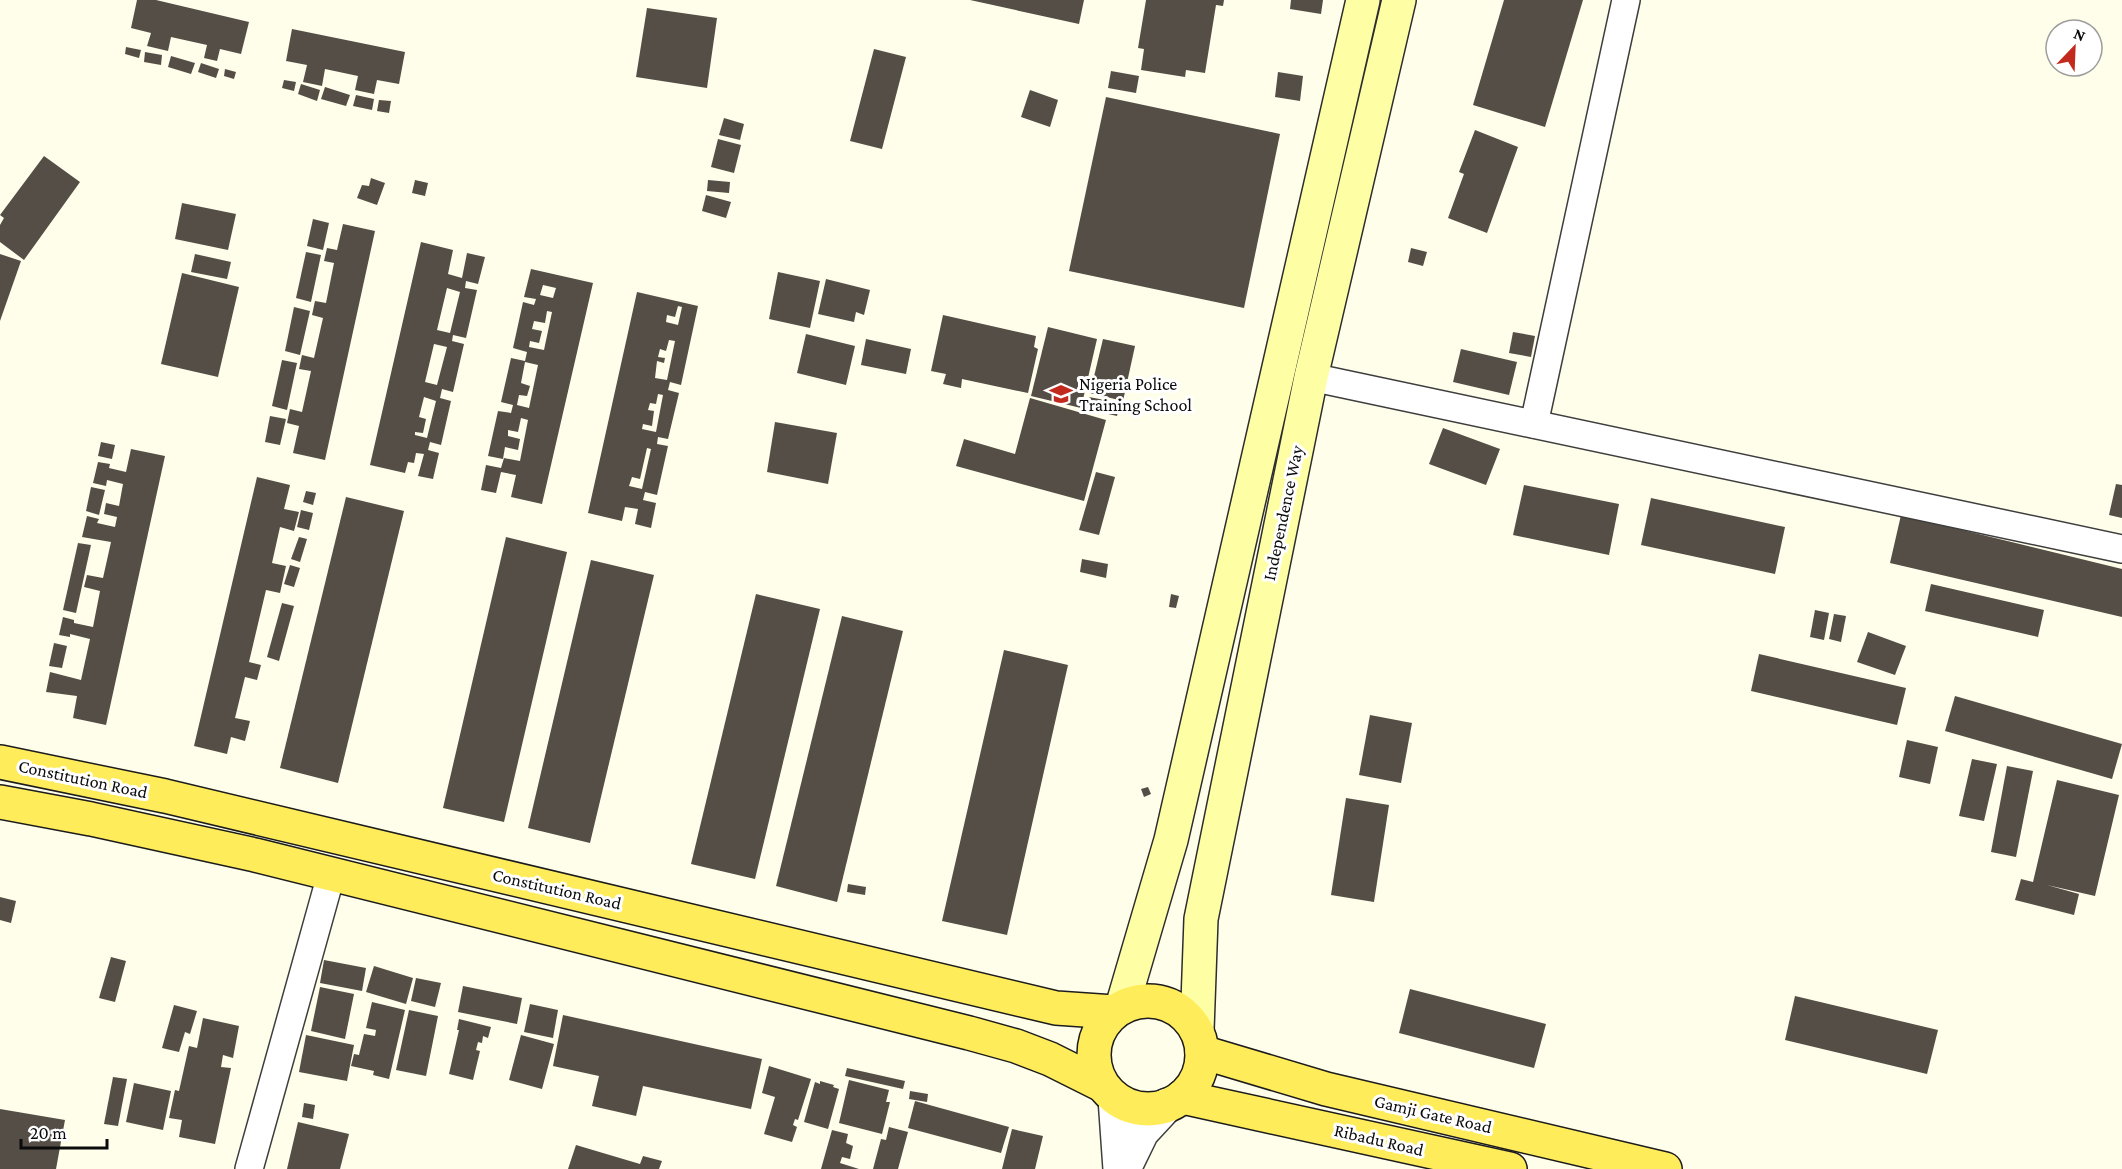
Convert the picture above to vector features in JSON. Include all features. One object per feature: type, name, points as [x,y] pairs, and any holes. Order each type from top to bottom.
[{"type":"main road","name":"Independence Way","points":[[1118,1009],[1171,840],[1363,0]]},
{"type":"main road","name":"Independence Way","points":[[1199,1041],[1201,919],[1311,377],[1399,0]]},
{"type":"main road","name":"Constitution Road","points":[[0,762],[165,796],[1056,1008],[1118,1009]]},
{"type":"main road","name":"Constitution Road","points":[[0,802],[146,831],[331,874],[978,1036],[1016,1046],[1050,1059],[1109,1091]]},
{"type":"main road","points":[[1143,1000],[1164,1003],[1184,1014],[1199,1041],[1201,1069],[1194,1084],[1174,1101],[1149,1109],[1131,1106],[1109,1091],[1095,1071],[1093,1054],[1095,1038],[1103,1023],[1118,1009],[1143,1000]]},
{"type":"main road","name":"Gamji Gate Road","points":[[1199,1041],[1326,1089],[1665,1169]]},
{"type":"main road","name":"Ribadu Road","points":[[1174,1101],[1319,1126],[1510,1169]]},
{"type":"street","points":[[1534,424],[1626,0]]},
{"type":"street","points":[[1311,377],[2122,549]]},
{"type":"street","points":[[249,1169],[331,874]]},
{"type":"street","points":[[1109,1091],[1122,1169]]},
{"type":"street","points":[[1122,1169],[1142,1132],[1174,1101]]},
{"type":"building","points":[[137,0],[156,0],[249,22],[241,54],[220,49],[217,61],[204,58],[207,45],[171,37],[168,51],[147,46],[151,33],[131,28]]},
{"type":"building","points":[[970,0],[1084,0],[1079,24]]},
{"type":"building","points":[[1146,0],[1224,0],[1223,6],[1216,5],[1205,73],[1186,70],[1185,77],[1141,70],[1144,49],[1138,48]]},
{"type":"building","points":[[1291,0],[1323,0],[1321,14],[1290,9]]},
{"type":"building","points":[[1504,0],[1583,0],[1545,127],[1473,105]]},
{"type":"building","points":[[647,8],[717,18],[707,88],[636,77]]},
{"type":"building","points":[[292,29],[405,52],[399,84],[377,80],[374,94],[355,90],[358,76],[325,69],[322,86],[303,82],[307,65],[286,61]]},
{"type":"building","points":[[126,47],[141,50],[139,58],[125,54]]},
{"type":"building","points":[[874,49],[906,57],[882,149],[850,141]]},
{"type":"building","points":[[145,52],[162,55],[161,65],[144,62]]},
{"type":"building","points":[[171,56],[195,63],[191,74],[168,67]]},
{"type":"building","points":[[201,63],[219,69],[216,78],[198,72]]},
{"type":"building","points":[[225,69],[236,72],[234,79],[224,76]]},
{"type":"building","points":[[1111,71],[1139,76],[1136,93],[1108,88]]},
{"type":"building","points":[[1278,72],[1303,76],[1300,101],[1275,97]]},
{"type":"building","points":[[284,80],[296,82],[294,91],[282,88]]},
{"type":"building","points":[[301,84],[320,90],[317,101],[298,94]]},
{"type":"building","points":[[325,87],[350,95],[346,106],[321,99]]},
{"type":"building","points":[[1030,90],[1058,100],[1050,127],[1021,117]]},
{"type":"building","points":[[356,95],[374,99],[372,110],[353,106]]},
{"type":"building","points":[[1106,97],[1280,134],[1244,308],[1069,271]]},
{"type":"building","points":[[379,100],[391,101],[389,113],[377,111]]},
{"type":"building","points":[[724,118],[744,124],[740,140],[719,135]]},
{"type":"building","points":[[1475,130],[1518,147],[1487,233],[1448,218],[1464,174],[1459,172]]},
{"type":"building","points":[[718,139],[741,145],[734,173],[711,167]]},
{"type":"building","points":[[44,156],[80,182],[24,260],[0,242],[0,225],[4,218],[0,215]]},
{"type":"building","points":[[371,178],[385,183],[377,205],[357,198],[362,185],[369,186]]},
{"type":"building","points":[[415,180],[428,183],[425,196],[412,193]]},
{"type":"building","points":[[708,180],[730,182],[729,193],[707,191]]},
{"type":"building","points":[[706,195],[731,202],[726,218],[702,211]]},
{"type":"building","points":[[182,203],[236,214],[228,250],[175,239]]},
{"type":"building","points":[[313,219],[329,223],[323,250],[307,246]]},
{"type":"building","points":[[343,224],[375,231],[325,460],[293,453],[299,426],[287,423],[290,409],[302,412],[311,371],[299,369],[302,355],[314,358],[323,318],[312,315],[315,301],[326,303],[334,263],[324,261],[327,248],[337,250]]},
{"type":"building","points":[[421,242],[453,250],[448,274],[462,278],[467,253],[485,257],[478,284],[466,281],[465,288],[477,290],[466,338],[453,335],[452,341],[464,344],[453,392],[442,389],[440,398],[451,401],[441,445],[430,442],[428,450],[439,453],[433,479],[418,476],[424,454],[416,453],[414,463],[408,462],[405,473],[370,465]],"holes":[[[447,288],[460,292],[450,333],[437,330]],[[434,344],[447,347],[437,385],[425,382]],[[424,397],[436,401],[427,438],[415,435],[415,432],[423,433],[426,419],[419,417]]]},
{"type":"building","points":[[1411,248],[1427,252],[1423,266],[1408,262]]},
{"type":"building","points":[[306,252],[321,255],[311,302],[296,298]]},
{"type":"building","points":[[0,254],[21,261],[0,321]]},
{"type":"building","points":[[195,254],[231,262],[227,279],[191,272]]},
{"type":"building","points":[[531,269],[593,283],[542,504],[511,497],[516,475],[501,472],[496,493],[481,490],[486,465],[501,468],[504,458],[520,461],[528,420],[521,418],[518,432],[508,430],[508,436],[520,439],[518,450],[505,447],[503,459],[488,456],[498,411],[511,413],[513,405],[501,402],[511,358],[525,361],[527,352],[513,348],[523,302],[534,305],[536,299],[524,297]],"holes":[[[543,285],[556,288],[553,298],[540,295]],[[547,311],[552,312],[544,350],[529,347],[530,341],[539,343],[542,331],[532,329],[534,321],[545,323]],[[525,362],[538,365],[529,408],[517,405],[519,395],[527,396],[530,386],[521,383]]]},
{"type":"building","points":[[778,272],[820,281],[810,328],[769,319]]},
{"type":"building","points":[[182,273],[239,287],[218,377],[161,364]]},
{"type":"building","points":[[826,279],[870,290],[864,315],[856,312],[854,322],[818,314]]},
{"type":"building","points":[[637,292],[698,306],[681,385],[670,382],[668,390],[679,393],[668,439],[658,437],[657,444],[668,446],[657,495],[645,492],[643,500],[656,503],[651,528],[635,524],[638,509],[625,507],[622,521],[588,513]],"holes":[[[678,306],[682,307],[678,325],[666,322],[667,315],[675,317]],[[669,340],[675,341],[667,380],[655,378],[657,361],[664,363],[665,358],[658,357],[660,349],[666,351]],[[658,394],[663,395],[656,432],[642,429],[643,424],[652,426],[654,411],[648,410],[650,403],[656,404]],[[647,448],[651,449],[642,489],[629,486],[632,477],[640,479]]]},
{"type":"building","points":[[294,307],[310,311],[300,355],[285,351]]},
{"type":"building","points":[[943,315],[1036,336],[1034,347],[1038,349],[1028,393],[962,379],[961,388],[943,384],[946,374],[931,371]]},
{"type":"building","points":[[1048,327],[1097,339],[1081,408],[1031,396]]},
{"type":"building","points":[[1513,332],[1535,336],[1531,357],[1509,353]]},
{"type":"building","points":[[806,334],[855,346],[846,385],[797,373]]},
{"type":"building","points":[[866,339],[911,349],[906,374],[861,365]]},
{"type":"building","points":[[1103,339],[1135,346],[1123,401],[1090,393]]},
{"type":"building","points":[[1461,349],[1517,362],[1509,395],[1453,382]]},
{"type":"building","points":[[282,360],[297,363],[287,410],[272,406]]},
{"type":"building","points":[[1089,397],[1120,403],[1117,416],[1086,409]]},
{"type":"building","points":[[1030,398],[1106,420],[1084,501],[956,466],[964,439],[1015,454]]},
{"type":"building","points":[[270,416],[286,419],[280,445],[265,442]]},
{"type":"building","points":[[775,422],[837,433],[828,484],[767,472]]},
{"type":"building","points":[[1443,428],[1500,449],[1486,485],[1429,464]]},
{"type":"building","points":[[101,442],[115,445],[112,459],[98,456]]},
{"type":"building","points":[[131,449],[165,456],[106,725],[73,718],[77,696],[46,692],[50,672],[81,680],[90,639],[70,634],[70,637],[59,635],[63,617],[74,620],[74,623],[93,627],[100,591],[84,587],[87,575],[103,578],[111,542],[82,537],[87,516],[99,519],[97,523],[115,527],[117,517],[104,514],[106,503],[119,506],[123,484],[107,480],[106,486],[93,483],[98,462],[110,464],[109,468],[126,472]]},
{"type":"building","points":[[1096,472],[1115,477],[1099,535],[1079,530]]},
{"type":"building","points":[[257,477],[290,485],[284,509],[299,512],[294,531],[280,527],[272,563],[286,566],[280,593],[266,590],[249,662],[261,665],[257,680],[245,677],[235,718],[250,721],[245,741],[231,737],[227,754],[194,746]]},
{"type":"building","points":[[2116,484],[2122,485],[2122,518],[2109,515]]},
{"type":"building","points":[[1524,485],[1619,504],[1609,555],[1513,535]]},
{"type":"building","points":[[91,487],[105,490],[99,515],[86,511]]},
{"type":"building","points":[[306,491],[316,493],[313,505],[303,502]]},
{"type":"building","points":[[346,497],[404,511],[338,783],[280,768]]},
{"type":"building","points":[[1651,498],[1785,527],[1775,574],[1641,545]]},
{"type":"building","points":[[301,510],[313,513],[309,530],[297,527]]},
{"type":"building","points":[[1901,515],[2122,569],[2122,617],[1890,563]]},
{"type":"building","points":[[299,537],[307,539],[300,562],[291,559]]},
{"type":"building","points":[[506,537],[567,552],[504,822],[443,808]]},
{"type":"building","points":[[78,543],[91,545],[76,613],[63,610]]},
{"type":"building","points":[[1082,559],[1108,564],[1106,578],[1080,572]]},
{"type":"building","points":[[591,560],[654,575],[590,843],[528,828]]},
{"type":"building","points":[[290,565],[300,568],[294,587],[284,584]]},
{"type":"building","points":[[1931,584],[2044,610],[2038,637],[1925,611]]},
{"type":"building","points":[[756,594],[820,609],[755,879],[691,864]]},
{"type":"building","points":[[1171,594],[1179,596],[1176,608],[1169,607]]},
{"type":"building","points":[[282,603],[294,606],[279,661],[267,657]]},
{"type":"building","points":[[1815,610],[1829,613],[1824,640],[1810,637]]},
{"type":"building","points":[[1834,614],[1846,616],[1841,642],[1829,639]]},
{"type":"building","points":[[842,616],[903,631],[837,902],[776,886]]},
{"type":"building","points":[[1868,632],[1906,646],[1895,675],[1857,662]]},
{"type":"building","points":[[54,643],[67,646],[62,668],[49,666]]},
{"type":"building","points":[[1004,650],[1068,665],[1007,935],[942,921]]},
{"type":"building","points":[[1759,654],[1906,688],[1897,725],[1751,691]]},
{"type":"building","points":[[1955,696],[2122,744],[2112,779],[1945,731]]},
{"type":"building","points":[[1370,715],[1412,723],[1401,783],[1359,775]]},
{"type":"building","points":[[1907,740],[1938,747],[1930,784],[1899,777]]},
{"type":"building","points":[[1972,759],[1997,764],[1984,821],[1959,816]]},
{"type":"building","points":[[2007,766],[2033,771],[2016,857],[1991,852]]},
{"type":"building","points":[[2057,780],[2119,795],[2095,896],[2047,885],[2079,894],[2074,915],[2015,900],[2021,879],[2033,882]]},
{"type":"building","points":[[1148,787],[1151,794],[1144,797],[1141,789]]},
{"type":"building","points":[[1346,798],[1389,805],[1374,902],[1331,895]]},
{"type":"building","points":[[848,884],[866,887],[865,895],[847,892]]},
{"type":"building","points":[[0,897],[16,901],[11,923],[0,920]]},
{"type":"building","points":[[111,957],[126,961],[115,1002],[99,998]]},
{"type":"building","points":[[324,960],[366,968],[362,991],[320,983]]},
{"type":"building","points":[[374,966],[413,978],[406,1004],[366,992]]},
{"type":"building","points":[[416,978],[441,983],[435,1007],[411,1001]]},
{"type":"building","points":[[463,986],[522,998],[517,1024],[458,1012]]},
{"type":"building","points":[[320,987],[354,994],[345,1039],[311,1031]]},
{"type":"building","points":[[1410,989],[1546,1024],[1534,1068],[1399,1033]]},
{"type":"building","points":[[1795,996],[1938,1030],[1927,1074],[1785,1040]]},
{"type":"building","points":[[372,1002],[405,1010],[389,1079],[373,1075],[374,1071],[351,1066],[354,1054],[359,1055],[364,1034],[375,1036],[376,1030],[366,1028]]},
{"type":"building","points":[[530,1004],[558,1010],[553,1038],[524,1032]]},
{"type":"building","points":[[174,1005],[197,1011],[190,1034],[185,1032],[179,1052],[162,1048]]},
{"type":"building","points":[[409,1010],[438,1016],[426,1076],[396,1070]]},
{"type":"building","points":[[563,1015],[762,1059],[751,1109],[643,1086],[636,1116],[592,1106],[599,1076],[553,1066]]},
{"type":"building","points":[[203,1018],[239,1026],[233,1058],[223,1055],[221,1067],[231,1068],[215,1144],[179,1137],[182,1120],[169,1118],[175,1090],[179,1091],[189,1046],[197,1048]]},
{"type":"building","points":[[459,1019],[491,1027],[488,1038],[483,1036],[482,1043],[478,1042],[476,1050],[480,1051],[473,1080],[449,1074],[459,1030],[457,1030]]},
{"type":"building","points":[[306,1035],[354,1045],[347,1081],[299,1072]]},
{"type":"building","points":[[521,1035],[554,1044],[542,1089],[509,1080]]},
{"type":"building","points":[[769,1066],[811,1079],[798,1120],[795,1119],[793,1125],[797,1127],[792,1142],[764,1134],[775,1097],[762,1093]]},
{"type":"building","points":[[847,1068],[905,1081],[903,1089],[845,1076]]},
{"type":"building","points":[[113,1077],[127,1079],[118,1126],[104,1124]]},
{"type":"building","points":[[849,1080],[889,1090],[886,1102],[890,1102],[882,1134],[839,1123]]},
{"type":"building","points":[[820,1081],[839,1089],[828,1129],[804,1122],[815,1082],[820,1084]]},
{"type":"building","points":[[134,1083],[171,1091],[163,1130],[126,1122]]},
{"type":"building","points":[[910,1091],[928,1094],[927,1102],[909,1099]]},
{"type":"building","points":[[915,1101],[1009,1127],[1001,1153],[908,1128]]},
{"type":"building","points":[[304,1103],[315,1105],[313,1119],[302,1117]]},
{"type":"building","points":[[0,1109],[65,1120],[56,1169],[0,1169]]},
{"type":"building","points":[[298,1122],[349,1134],[340,1169],[287,1169]]},
{"type":"building","points":[[889,1127],[908,1132],[898,1169],[873,1169],[881,1139],[886,1140]]},
{"type":"building","points":[[1012,1129],[1043,1136],[1035,1169],[1002,1169]]},
{"type":"building","points":[[832,1130],[848,1134],[846,1143],[853,1146],[850,1159],[842,1157],[840,1163],[859,1169],[821,1169]]},
{"type":"building","points":[[576,1145],[640,1164],[643,1156],[662,1161],[659,1169],[568,1169]]},
{"type":"place","name":"Nigeria Police Training School","points":[[1061,394]]}]
